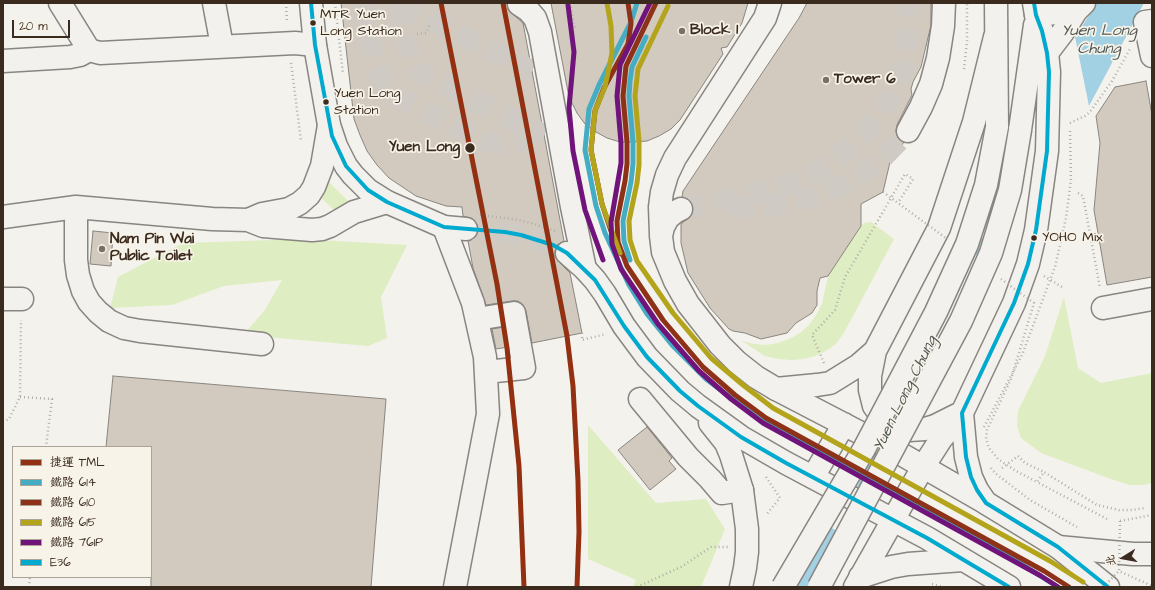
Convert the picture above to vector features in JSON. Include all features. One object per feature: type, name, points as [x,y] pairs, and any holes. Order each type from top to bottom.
[{"type":"main road","points":[[60,3],[89,50]]},
{"type":"main road","points":[[214,3],[222,46]]},
{"type":"main road","points":[[311,3],[315,45],[329,125],[336,146],[346,166],[368,190],[387,202],[444,228],[471,222]]},
{"type":"main road","points":[[528,3],[540,32],[541,75],[551,134],[572,206],[585,269]]},
{"type":"main road","points":[[770,3],[765,18],[675,158],[667,175],[662,192],[660,207],[663,252],[675,281],[688,304],[720,345],[737,362],[756,377],[894,457],[923,467],[1113,579]]},
{"type":"main road","points":[[908,131],[931,84],[938,58],[944,3]]},
{"type":"main road","points":[[820,481],[856,435],[936,312],[966,244],[986,185],[997,127],[995,37],[996,3]]},
{"type":"main road","points":[[1035,9],[1078,6]]},
{"type":"main road","points":[[1047,53],[1063,32],[1078,6]]},
{"type":"main road","points":[[858,582],[923,467],[941,439],[962,413],[1014,303],[1028,264],[1036,230],[1047,151],[1049,72],[1047,53],[1035,9]]},
{"type":"main road","points":[[819,587],[894,457],[961,321],[991,253],[1010,190],[1032,54],[1035,9]]},
{"type":"main road","points":[[1148,22],[1152,56]]},
{"type":"main road","points":[[962,413],[935,426],[925,429],[909,430],[895,426],[882,417],[874,406],[870,390],[870,376],[875,351],[939,228],[974,122],[995,37]]},
{"type":"main road","points":[[3,61],[70,58],[89,50],[100,52],[289,43],[315,45]]},
{"type":"main road","points":[[248,220],[262,214],[289,209],[300,203],[309,195],[314,187],[322,166],[329,125]]},
{"type":"main road","points":[[3,217],[76,207],[212,219],[248,220],[271,228],[312,230],[322,229],[354,212],[387,202]]},
{"type":"main road","points":[[76,207],[76,260],[78,275],[83,291],[89,302],[109,321],[124,328],[140,331],[262,344]]},
{"type":"main road","points":[[661,236],[663,227],[668,218],[681,209]]},
{"type":"main road","points":[[444,228],[473,303],[477,319],[485,357],[488,414],[455,587]]},
{"type":"main road","points":[[564,244],[605,294],[624,326],[647,357],[680,391],[698,406],[741,437],[820,481],[893,519],[1010,587]]},
{"type":"main road","points":[[1103,308],[1152,299]]},
{"type":"main road","points":[[477,319],[514,313],[524,368],[486,372]]},
{"type":"main road","points":[[776,389],[830,383],[859,365],[875,351]]},
{"type":"main road","points":[[640,399],[688,457],[722,493],[742,490]]},
{"type":"main road","points":[[698,406],[726,443],[742,490],[747,529],[747,552],[741,587]]},
{"type":"main road","points":[[962,413],[966,457],[971,477],[977,490],[986,503]]},
{"type":"main road","points":[[783,587],[856,435]]},
{"type":"main road","points":[[1058,547],[1133,554],[1152,554]]},
{"type":"main road","points":[[858,582],[891,567],[908,564],[963,560]]},
{"type":"path","points":[[286,3],[289,43],[301,141]]},
{"type":"path","points":[[335,3],[343,80]]},
{"type":"path","points":[[570,3],[574,29]]},
{"type":"path","points":[[964,73],[967,41],[967,3]]},
{"type":"path","points":[[1070,123],[1090,112],[1112,81],[1148,22]]},
{"type":"path","points":[[416,34],[426,32],[430,24]]},
{"type":"path","points":[[823,361],[812,335],[835,310],[845,277],[905,174],[913,179],[898,203]]},
{"type":"path","points":[[1078,193],[1083,196],[1103,308]]},
{"type":"path","points":[[471,222],[513,219],[532,223],[564,244]]},
{"type":"path","points":[[918,227],[921,219]]},
{"type":"path","points":[[1044,276],[1062,287]]},
{"type":"path","points":[[3,422],[9,419],[20,397],[12,299]]},
{"type":"path","points":[[1034,303],[1011,379],[987,430],[986,439],[989,448],[998,459],[1016,471],[1107,519]]},
{"type":"path","points":[[582,333],[582,340],[608,334]]},
{"type":"path","points":[[20,397],[52,399],[46,446]]},
{"type":"path","points":[[1002,468],[1018,456],[1025,463],[1044,472],[1098,505],[1118,510],[1145,508]]},
{"type":"path","points":[[990,467],[994,472],[1030,500],[1077,527]]},
{"type":"path","points":[[766,516],[780,498],[765,475],[767,471]]},
{"type":"path","points":[[1037,482],[1044,472]]},
{"type":"path","points":[[1103,587],[1113,579],[1120,521],[1152,515]]},
{"type":"path","points":[[1116,537],[1124,537]]},
{"type":"path","points":[[637,587],[682,567],[711,547],[732,547]]},
{"type":"path","points":[[1113,579],[1152,586]]},
{"type":"green space","points":[[329,182],[351,204],[336,212],[320,197]]},
{"type":"green space","points":[[871,222],[894,239],[845,331],[836,344],[815,356],[791,360],[765,356],[742,341],[766,345],[778,343],[800,333],[809,325],[822,304],[828,276],[862,225],[864,223]]},
{"type":"green space","points":[[303,239],[407,245],[381,297],[387,338],[368,346],[243,335],[265,310],[282,280],[224,286],[172,305],[110,308],[118,277],[183,243]]},
{"type":"green space","points":[[1064,297],[1078,368],[1101,383],[1152,373],[1152,483],[1144,485],[1129,485],[1108,478],[1041,453],[1021,438],[1017,426],[1018,411],[1045,356]]},
{"type":"green space","points":[[588,425],[656,503],[706,499],[725,529],[701,587],[633,587],[636,580],[588,559]]},
{"type":"water","name":"Yuen Long Chung","points":[[1097,3],[1144,3],[1089,106],[1075,37]]},
{"type":"water","points":[[819,520],[856,543],[832,587],[781,587]]},
{"type":"building","name":"Yuen Long","points":[[341,3],[507,3],[508,10],[523,23],[564,241],[557,245],[555,257],[570,273],[582,333],[532,343],[526,311],[523,305],[518,301],[512,301],[486,305],[473,268],[468,241],[472,240],[476,236],[478,231],[477,224],[473,219],[463,216],[462,207],[446,206],[416,196],[389,178],[377,165],[367,151],[354,119]]},
{"type":"building","points":[[551,3],[748,3],[742,23],[727,47],[721,48],[723,54],[680,120],[671,129],[647,141],[620,142],[607,138],[585,124],[577,113],[569,97]]},
{"type":"building","points":[[807,3],[931,3],[931,25],[921,67],[911,89],[912,95],[897,125],[896,131],[898,138],[904,142],[890,162],[883,192],[861,204],[861,226],[828,276],[820,278],[817,291],[817,305],[812,313],[796,323],[787,333],[761,339],[729,329],[710,308],[688,273],[681,243],[681,224],[691,216],[693,209],[692,204],[688,199],[682,197],[683,191],[799,18]]},
{"type":"building","points":[[1146,81],[1152,115],[1152,277],[1107,285],[1094,210],[1100,143],[1096,116],[1115,87]]},
{"type":"building","name":"Nam Pin Wai Public Toilet","points":[[93,231],[113,233],[111,266],[90,264]]},
{"type":"building","points":[[504,327],[508,347],[496,349],[492,329]]},
{"type":"building","points":[[113,376],[386,399],[371,587],[151,587],[152,446],[106,446]]},
{"type":"building","points":[[647,427],[672,458],[669,461],[676,469],[650,490],[618,450]]},
{"type":"waterway","name":"Yuen Long Chung","points":[[975,252],[980,241]]},
{"type":"waterway","name":"Yuen Long Chung","points":[[893,419],[910,384]]},
{"type":"waterway","name":"Yuen Long Chung","points":[[857,493],[879,447]]},
{"type":"tunnel","points":[[362,3],[375,66],[384,84],[391,92],[400,98],[488,142],[499,144],[508,143],[544,135]]},
{"type":"tunnel","points":[[399,3],[410,59],[417,70],[422,74],[544,135]]},
{"type":"tunnel","points":[[681,209],[768,190],[790,183],[831,163],[849,148],[866,132],[880,114],[902,73],[906,47],[909,3]]},
{"type":"tunnel","points":[[399,4],[532,71]]},
{"type":"tunnel","points":[[731,205],[750,208],[780,204],[815,196],[848,183],[877,163],[908,131]]},
{"type":"tunnel","points":[[466,229],[505,232],[521,235],[553,245],[567,253]]},
{"type":"metro line","name":"TML","points":[[441,3],[497,284],[507,348],[519,466],[524,587]]},
{"type":"metro line","name":"TML","points":[[503,3],[567,336],[573,386],[578,481],[579,532],[577,587]]},
{"type":"rail line","name":"615","points":[[607,3],[611,26],[612,53],[605,87],[595,111],[591,150],[602,204],[620,253]]},
{"type":"rail line","name":"610","points":[[621,254],[602,204],[591,150],[595,111],[604,88],[628,44],[631,24],[628,3]]},
{"type":"rail line","name":"614","points":[[637,3],[631,22],[599,85],[589,109],[585,150],[596,206],[605,233],[629,285],[647,314],[672,345],[706,379],[759,419],[1012,558],[1058,587]]},
{"type":"rail line","name":"761P","points":[[650,3],[620,65],[617,96],[621,163],[611,222],[612,244],[621,269],[658,324],[699,371],[731,399],[763,423],[1041,576],[1058,587]]},
{"type":"rail line","name":"610","points":[[656,3],[626,66],[623,96],[627,142],[627,164],[617,221],[618,242],[627,266],[663,320],[703,367],[735,395],[766,418],[1044,571],[1069,587]]},
{"type":"rail line","name":"761P","points":[[568,5],[574,52],[569,108],[573,151],[585,210],[603,260]]},
{"type":"rail line","name":"615","points":[[668,6],[638,69],[635,96],[639,141],[639,165],[629,221],[630,240],[637,261],[673,313],[711,358],[773,408],[1050,561],[1083,582]]},
{"type":"rail line","name":"614","points":[[630,260],[624,241],[623,221],[633,164],[633,142],[629,96],[630,81],[632,67],[646,37]]},
{"type":"transit line","name":"E36","points":[[311,3],[315,45],[332,136],[346,166],[368,190],[387,202],[444,227],[505,232],[521,235],[553,245],[567,253],[595,280],[624,326],[647,357],[680,391],[698,406],[741,437],[786,463],[927,538],[1009,587]]},
{"type":"transit line","name":"E36","points":[[1034,3],[1047,53],[1049,72],[1047,151],[1036,230],[1028,264],[1014,303],[962,413],[966,457],[971,477],[977,490],[986,503],[1058,547],[1108,587]]},
{"type":"place","name":"MTR Yuen Long Station","points":[[313,23]]},
{"type":"place","name":"Block 1","points":[[682,31]]},
{"type":"place","name":"Tower 6","points":[[826,80]]},
{"type":"place","name":"Yuen Long Station","points":[[326,102]]},
{"type":"place","name":"Yuen Long","points":[[470,148]]},
{"type":"place","name":"YOHO Mix","points":[[1034,238]]},
{"type":"place","name":"Nam Pin Wai Public Toilet","points":[[102,249]]}]
